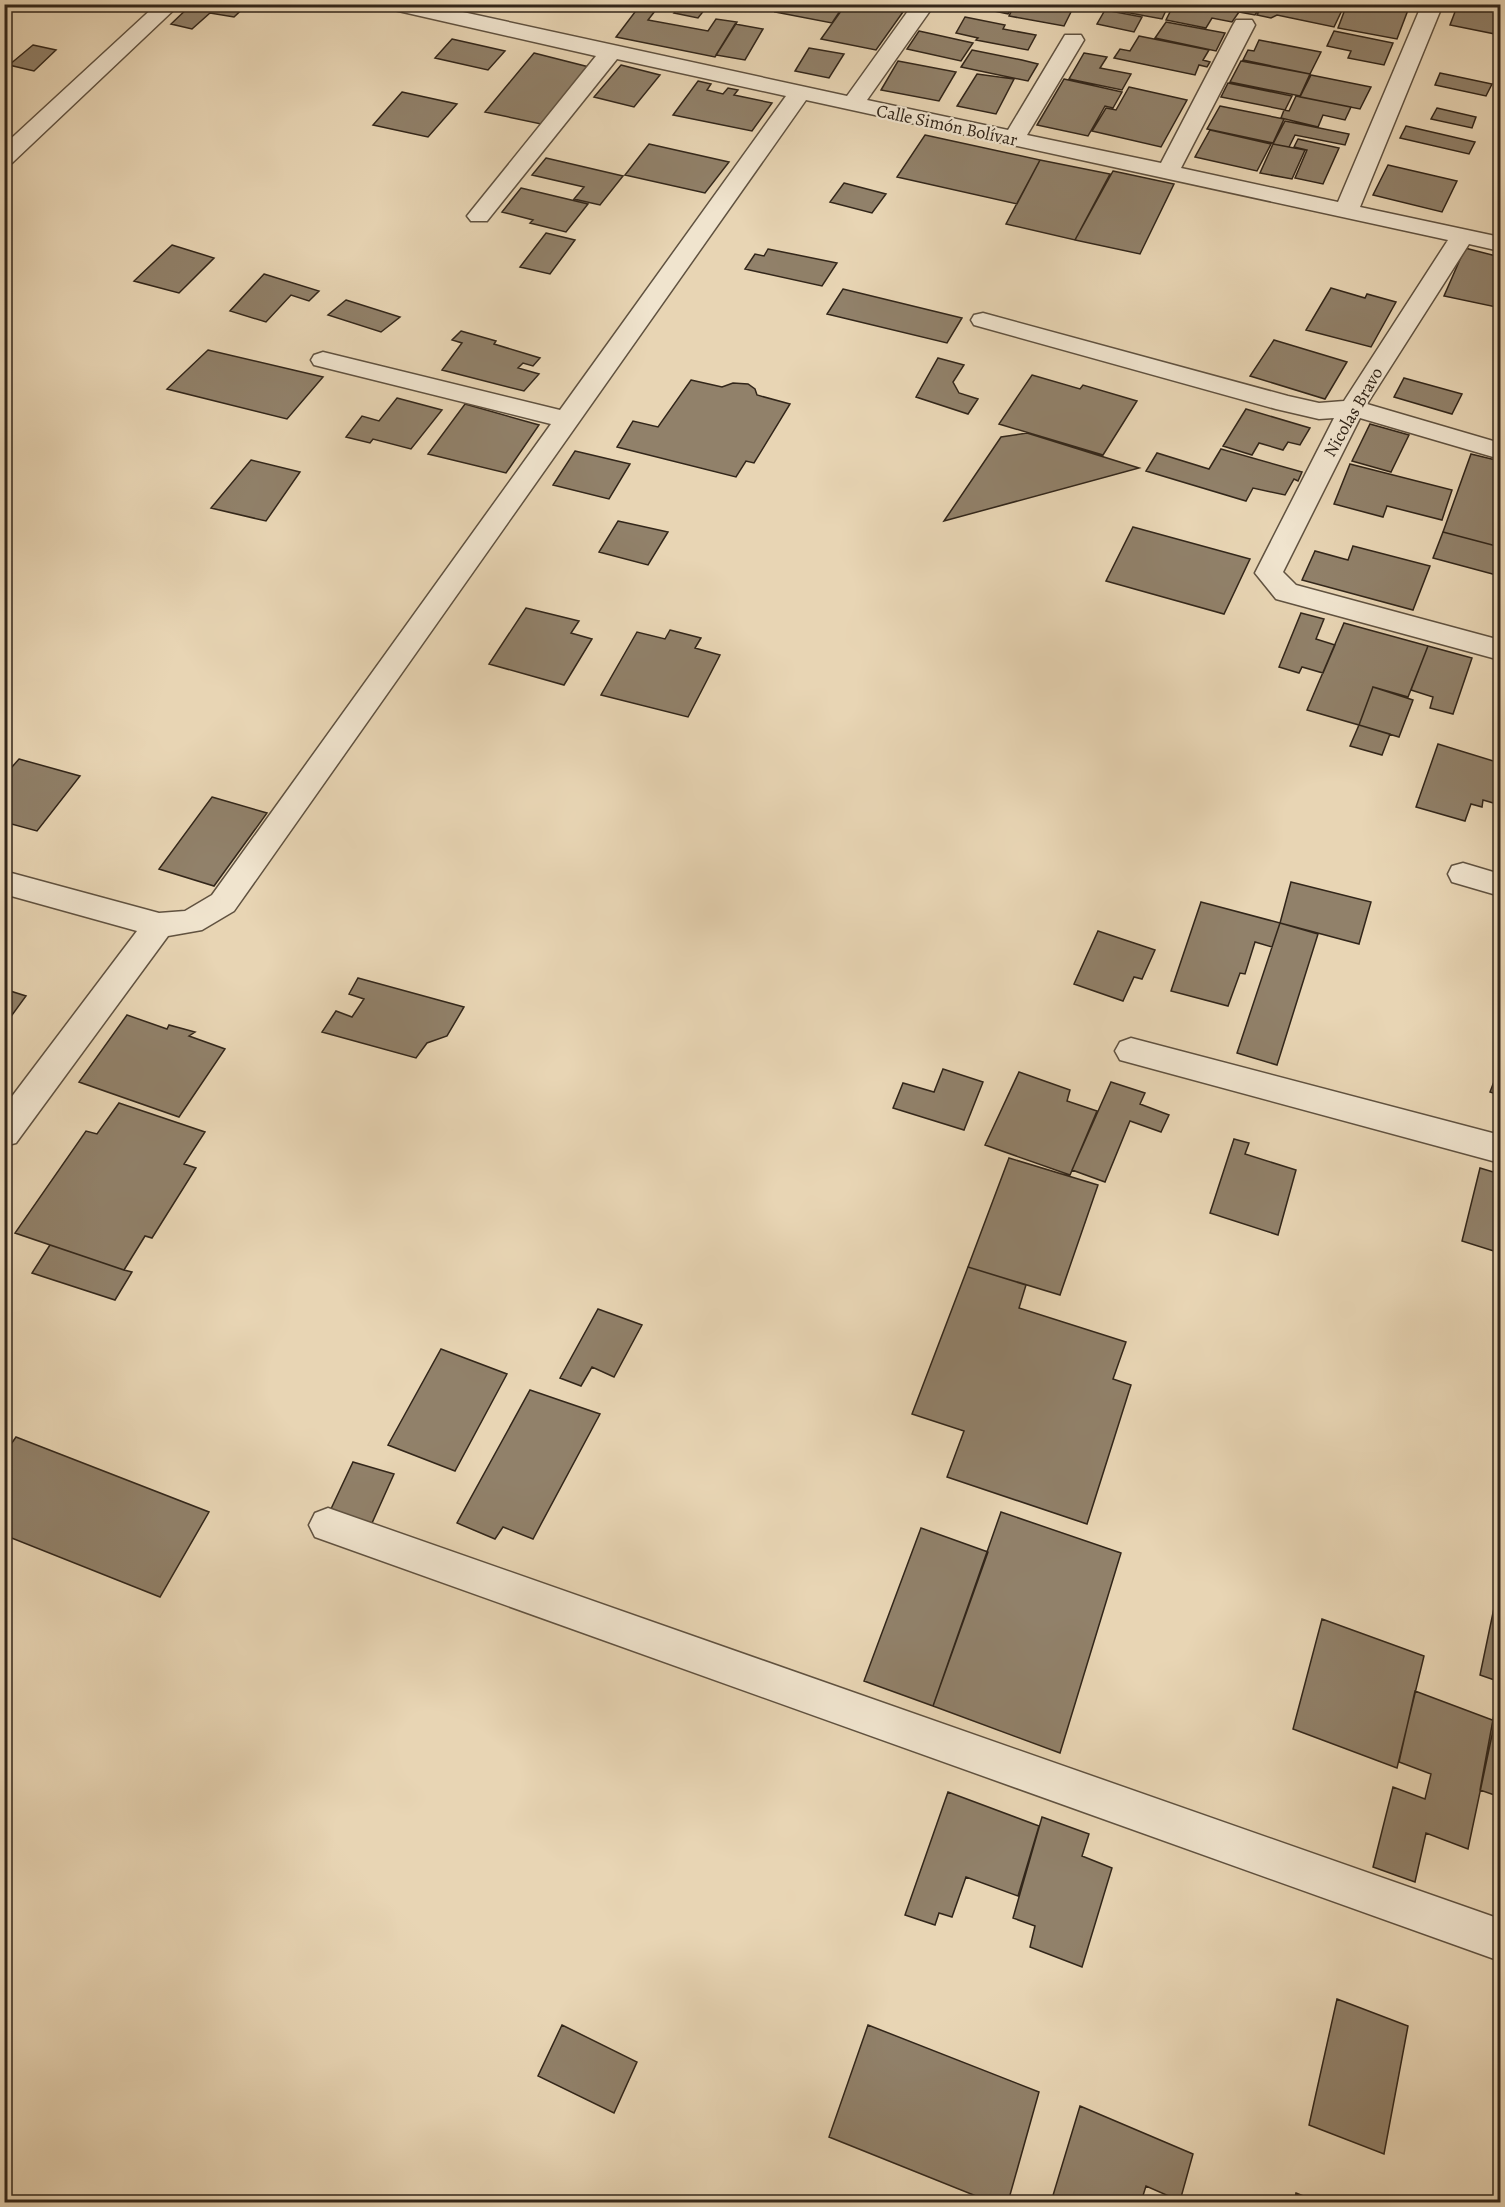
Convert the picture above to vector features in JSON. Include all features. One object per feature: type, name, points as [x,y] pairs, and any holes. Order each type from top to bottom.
[{"type":"street","points":[[4,158],[170,4]]},
{"type":"street","name":"Calle Simón Bolívar","points":[[394,4],[610,53],[1500,244]]},
{"type":"street","points":[[852,105],[921,8],[903,4]]},
{"type":"street","points":[[1346,211],[1433,4]]},
{"type":"street","points":[[1168,171],[1244,25]]},
{"type":"street","points":[[1013,140],[1073,40]]},
{"type":"street","points":[[479,216],[610,53]]},
{"type":"street","points":[[4,882],[159,925],[191,922],[223,903],[569,420],[800,92]]},
{"type":"street","name":"Nicolas Bravo","points":[[1462,236],[1352,408],[1269,573],[1286,592],[1500,651]]},
{"type":"street","points":[[983,320],[1308,409],[1319,411],[1352,408],[1500,451]]},
{"type":"street","points":[[323,360],[569,420]]},
{"type":"street","points":[[1463,874],[1500,885]]},
{"type":"street","points":[[4,1133],[159,925]]},
{"type":"street","points":[[1131,1051],[1500,1149]]},
{"type":"street","points":[[328,1525],[1500,1940]]},
{"type":"building","points":[[112,4],[145,4],[139,11]]},
{"type":"building","points":[[192,4],[248,4],[234,17],[210,13],[192,29],[171,24]]},
{"type":"building","points":[[656,4],[709,4],[698,18],[674,13],[678,9]]},
{"type":"building","points":[[780,4],[821,4],[819,7],[840,11],[832,23],[775,12]]},
{"type":"building","points":[[846,4],[867,4],[903,12],[876,50],[821,39]]},
{"type":"building","points":[[960,4],[1014,4],[1008,14]]},
{"type":"building","points":[[1015,4],[1075,4],[1064,26],[1009,16]]},
{"type":"building","points":[[1110,4],[1169,4],[1162,19],[1108,9]]},
{"type":"building","points":[[1174,4],[1195,4],[1239,12],[1232,22],[1212,18],[1206,28],[1166,20]]},
{"type":"building","points":[[1195,4],[1262,4],[1255,15]]},
{"type":"building","points":[[1263,4],[1345,4],[1334,27],[1277,15],[1271,18],[1257,15]]},
{"type":"building","points":[[1347,4],[1376,4],[1408,10],[1397,39],[1338,28]]},
{"type":"building","points":[[1458,4],[1500,12],[1500,35],[1450,25]]},
{"type":"building","points":[[638,8],[655,11],[648,20],[708,31],[716,19],[737,22],[715,57],[616,37]]},
{"type":"building","points":[[1105,10],[1142,17],[1134,32],[1097,24]]},
{"type":"building","points":[[965,17],[1005,25],[1003,29],[1036,35],[1028,50],[976,40],[978,38],[956,33]]},
{"type":"building","points":[[1166,22],[1225,33],[1216,51],[1155,38]]},
{"type":"building","points":[[735,24],[763,29],[745,60],[716,55]]},
{"type":"building","points":[[919,31],[973,43],[961,61],[907,49]]},
{"type":"building","points":[[1334,31],[1393,43],[1384,65],[1348,58],[1351,51],[1327,46]]},
{"type":"building","points":[[1139,36],[1209,50],[1203,60],[1210,62],[1207,67],[1199,65],[1195,75],[1114,58],[1120,49],[1130,51]]},
{"type":"building","points":[[452,39],[505,51],[488,70],[435,58]]},
{"type":"building","points":[[1259,40],[1321,52],[1310,74],[1243,60],[1248,50],[1254,51]]},
{"type":"building","points":[[33,45],[56,50],[34,71],[9,65]]},
{"type":"building","points":[[809,48],[844,54],[829,78],[795,71]]},
{"type":"building","points":[[972,50],[1038,64],[1028,81],[961,67]]},
{"type":"building","points":[[534,53],[589,67],[541,124],[485,112]]},
{"type":"building","points":[[1084,53],[1107,57],[1100,68],[1131,74],[1122,90],[1069,79]]},
{"type":"building","points":[[898,61],[956,72],[939,101],[881,90]]},
{"type":"building","points":[[1241,61],[1310,74],[1300,96],[1230,82]]},
{"type":"building","points":[[621,65],[660,75],[634,107],[594,97]]},
{"type":"building","points":[[1440,73],[1492,84],[1486,96],[1435,85]]},
{"type":"building","points":[[977,74],[1014,79],[996,114],[957,106]]},
{"type":"building","points":[[1311,75],[1371,87],[1360,109],[1300,97]]},
{"type":"building","points":[[1064,79],[1122,92],[1113,108],[1105,106],[1088,136],[1037,125]]},
{"type":"building","points":[[698,81],[711,84],[707,90],[723,94],[728,88],[738,90],[734,95],[772,103],[752,131],[673,115]]},
{"type":"building","points":[[1228,83],[1292,96],[1285,110],[1221,97]]},
{"type":"building","points":[[1129,87],[1187,100],[1161,147],[1092,131],[1106,108],[1116,110]]},
{"type":"building","points":[[402,92],[457,104],[428,137],[373,125]]},
{"type":"building","points":[[1296,96],[1351,107],[1345,120],[1323,115],[1318,127],[1281,118],[1284,110],[1289,111]]},
{"type":"building","points":[[1220,106],[1284,119],[1273,143],[1207,129]]},
{"type":"building","points":[[1437,108],[1476,117],[1472,128],[1431,119]]},
{"type":"building","points":[[1285,121],[1349,134],[1345,145],[1295,135],[1289,147],[1273,144]]},
{"type":"building","points":[[1406,126],[1475,142],[1469,154],[1400,138]]},
{"type":"building","points":[[1210,130],[1271,144],[1257,171],[1195,157]]},
{"type":"building","points":[[925,135],[1040,160],[1017,204],[897,177]]},
{"type":"building","points":[[1298,139],[1339,148],[1323,184],[1295,178],[1307,150],[1294,147]]},
{"type":"building","points":[[649,144],[729,162],[705,193],[625,175]]},
{"type":"building","points":[[1273,144],[1305,150],[1292,179],[1260,173]]},
{"type":"building","points":[[546,158],[623,176],[600,205],[574,199],[584,187],[532,175]]},
{"type":"building","points":[[1040,160],[1110,174],[1075,240],[1006,224]]},
{"type":"building","points":[[1388,165],[1457,181],[1442,212],[1373,195]]},
{"type":"building","points":[[1113,171],[1174,184],[1140,254],[1075,240]]},
{"type":"building","points":[[844,183],[886,194],[872,213],[830,202]]},
{"type":"building","points":[[521,188],[588,204],[566,232],[530,223],[533,220],[502,212]]},
{"type":"building","points":[[546,233],[575,240],[550,274],[520,267]]},
{"type":"building","points":[[172,245],[214,258],[179,293],[134,281]]},
{"type":"building","points":[[1465,248],[1500,257],[1500,297],[1496,307],[1444,296]]},
{"type":"building","points":[[768,249],[837,263],[822,286],[745,269],[755,254],[764,256]]},
{"type":"building","points":[[264,274],[319,291],[309,301],[291,295],[266,322],[230,311]]},
{"type":"building","points":[[1331,288],[1365,298],[1367,294],[1396,302],[1371,347],[1306,330]]},
{"type":"building","points":[[843,289],[962,318],[947,343],[827,314]]},
{"type":"building","points":[[346,300],[400,317],[381,332],[328,315]]},
{"type":"building","points":[[461,331],[496,341],[494,344],[540,358],[533,366],[523,363],[518,368],[539,374],[524,391],[442,370],[462,343],[452,340]]},
{"type":"building","points":[[1274,340],[1347,362],[1325,399],[1250,376]]},
{"type":"building","points":[[208,350],[323,377],[287,419],[167,389]]},
{"type":"building","points":[[938,358],[964,365],[953,382],[959,393],[978,399],[968,414],[916,397]]},
{"type":"building","points":[[1032,375],[1080,389],[1083,385],[1137,401],[1103,455],[999,424]]},
{"type":"building","points":[[1404,378],[1462,394],[1452,414],[1394,397]]},
{"type":"building","points":[[691,380],[722,387],[733,383],[748,384],[755,389],[757,395],[790,404],[754,463],[746,461],[736,477],[617,447],[633,421],[658,427]]},
{"type":"building","points":[[397,398],[442,410],[411,449],[373,439],[370,443],[346,437],[362,416],[379,421]]},
{"type":"building","points":[[465,404],[539,425],[506,473],[428,454]]},
{"type":"building","points":[[1246,409],[1310,428],[1300,445],[1288,442],[1283,450],[1259,443],[1252,455],[1223,446]]},
{"type":"building","points":[[1370,424],[1409,435],[1391,472],[1352,461]]},
{"type":"building","points":[[1027,433],[1139,468],[944,521],[1001,437]]},
{"type":"building","points":[[1221,449],[1302,472],[1298,481],[1294,479],[1285,495],[1253,488],[1246,501],[1146,471],[1157,453],[1209,469]]},
{"type":"building","points":[[575,451],[630,464],[609,499],[553,485]]},
{"type":"building","points":[[1471,454],[1500,461],[1500,547],[1443,532]]},
{"type":"building","points":[[251,460],[300,472],[266,521],[211,508]]},
{"type":"building","points":[[1350,464],[1452,490],[1442,520],[1387,506],[1383,517],[1334,504]]},
{"type":"building","points":[[618,521],[668,532],[648,565],[599,552]]},
{"type":"building","points":[[1133,527],[1250,559],[1224,614],[1106,581]]},
{"type":"building","points":[[1443,532],[1500,547],[1500,576],[1433,558]]},
{"type":"building","points":[[1353,546],[1430,566],[1413,610],[1302,580],[1315,551],[1348,560]]},
{"type":"building","points":[[526,608],[579,621],[571,633],[592,639],[564,685],[489,664]]},
{"type":"building","points":[[1301,613],[1324,619],[1316,639],[1335,645],[1323,673],[1302,667],[1299,673],[1279,667]]},
{"type":"building","points":[[1344,623],[1428,646],[1408,697],[1373,687],[1359,725],[1307,710]]},
{"type":"building","points":[[670,630],[701,638],[695,648],[720,655],[688,717],[601,695],[637,632],[665,639]]},
{"type":"building","points":[[1428,646],[1472,658],[1453,714],[1430,708],[1433,697],[1411,690]]},
{"type":"building","points":[[1373,687],[1413,700],[1399,737],[1359,725]]},
{"type":"building","points":[[1359,725],[1390,734],[1382,755],[1350,746]]},
{"type":"building","points":[[1438,744],[1500,763],[1500,805],[1483,800],[1482,807],[1471,804],[1465,821],[1416,807]]},
{"type":"building","points":[[19,759],[80,776],[37,831],[4,822],[4,776]]},
{"type":"building","points":[[212,797],[267,813],[214,886],[159,869]]},
{"type":"building","points":[[1291,882],[1371,902],[1359,944],[1280,923]]},
{"type":"building","points":[[1201,902],[1280,923],[1272,947],[1255,942],[1245,974],[1240,973],[1228,1006],[1171,991]]},
{"type":"building","points":[[1280,923],[1318,934],[1277,1065],[1237,1053]]},
{"type":"building","points":[[1098,931],[1155,950],[1142,979],[1134,977],[1123,1001],[1074,984]]},
{"type":"building","points":[[358,978],[464,1007],[447,1036],[427,1043],[416,1058],[322,1032],[336,1011],[352,1017],[364,999],[349,994]]},
{"type":"building","points":[[4,989],[26,996],[4,1026]]},
{"type":"building","points":[[127,1015],[167,1029],[169,1025],[195,1032],[189,1036],[225,1049],[179,1117],[79,1082]]},
{"type":"building","points":[[1500,1066],[1500,1095],[1490,1092]]},
{"type":"building","points":[[943,1069],[983,1082],[964,1130],[893,1108],[903,1083],[934,1092]]},
{"type":"building","points":[[1019,1072],[1070,1090],[1067,1101],[1097,1111],[1070,1175],[985,1145]]},
{"type":"building","points":[[1111,1082],[1145,1093],[1140,1104],[1169,1115],[1161,1132],[1130,1121],[1105,1182],[1072,1170]]},
{"type":"building","points":[[119,1103],[205,1132],[184,1164],[196,1168],[152,1238],[145,1236],[124,1270],[15,1233],[86,1131],[97,1134]]},
{"type":"building","points":[[1234,1139],[1249,1143],[1245,1154],[1296,1170],[1278,1235],[1210,1213]]},
{"type":"building","points":[[1009,1158],[1098,1185],[1060,1295],[968,1267]]},
{"type":"building","points":[[1480,1168],[1500,1174],[1500,1253],[1462,1241]]},
{"type":"building","points":[[50,1245],[132,1272],[115,1300],[32,1273]]},
{"type":"building","points":[[968,1267],[1026,1285],[1019,1308],[1126,1342],[1113,1379],[1131,1385],[1087,1524],[947,1477],[964,1431],[912,1414]]},
{"type":"building","points":[[598,1309],[642,1325],[614,1377],[592,1367],[581,1386],[560,1378]]},
{"type":"building","points":[[441,1349],[507,1374],[455,1471],[388,1445]]},
{"type":"building","points":[[530,1390],[600,1414],[533,1539],[503,1527],[495,1539],[457,1523]]},
{"type":"building","points":[[16,1437],[209,1512],[160,1597],[4,1535],[4,1454]]},
{"type":"building","points":[[353,1462],[394,1474],[372,1523],[330,1511]]},
{"type":"building","points":[[1001,1512],[1121,1553],[1060,1753],[933,1706]]},
{"type":"building","points":[[921,1528],[988,1552],[933,1706],[864,1681]]},
{"type":"building","points":[[1500,1584],[1500,1682],[1480,1675]]},
{"type":"building","points":[[1322,1619],[1424,1656],[1397,1768],[1293,1729]]},
{"type":"building","points":[[1500,1682],[1500,1797],[1480,1790]]},
{"type":"building","points":[[1415,1691],[1495,1721],[1468,1849],[1426,1833],[1415,1882],[1373,1867],[1393,1787],[1425,1799],[1431,1774],[1399,1762]]},
{"type":"building","points":[[948,1792],[1039,1826],[1018,1896],[966,1877],[952,1917],[939,1913],[935,1925],[905,1915]]},
{"type":"building","points":[[1042,1817],[1089,1834],[1082,1856],[1112,1868],[1082,1967],[1030,1947],[1035,1926],[1013,1918]]},
{"type":"building","points":[[1337,1999],[1408,2026],[1384,2154],[1309,2125]]},
{"type":"building","points":[[562,2025],[637,2062],[614,2113],[538,2076]]},
{"type":"building","points":[[868,2025],[1039,2092],[1008,2202],[991,2202],[829,2137]]},
{"type":"building","points":[[1080,2106],[1193,2154],[1180,2201],[1146,2186],[1141,2202],[1051,2202]]},
{"type":"building","points":[[1296,2193],[1318,2202],[1294,2202]]}]
